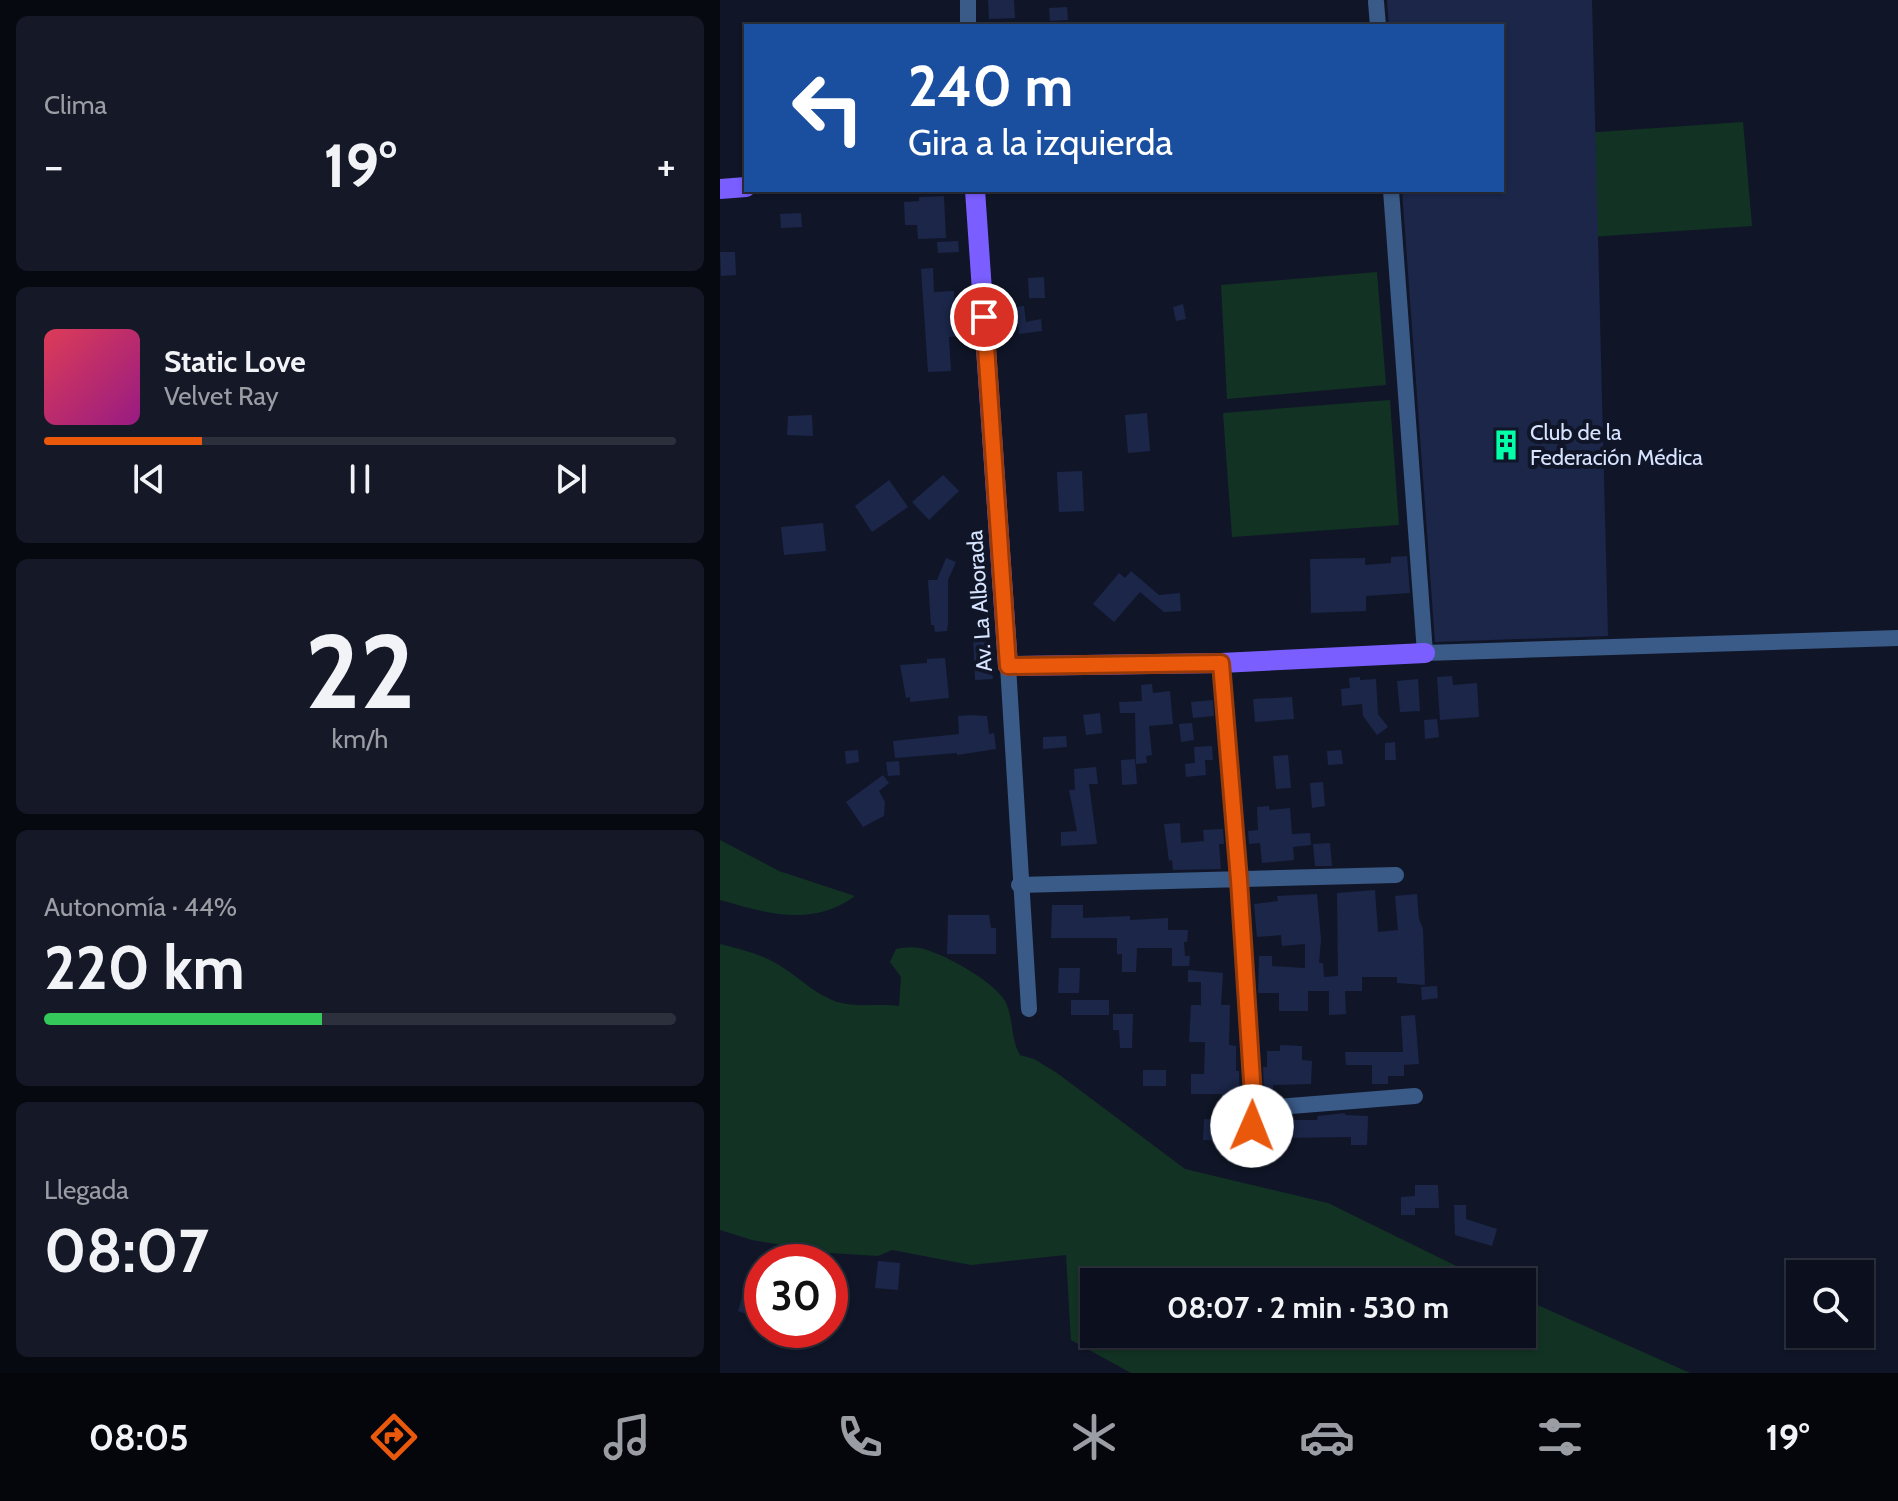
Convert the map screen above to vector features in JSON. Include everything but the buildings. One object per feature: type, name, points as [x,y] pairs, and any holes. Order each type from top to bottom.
[{"type":"main road","points":[[720,189],[744,187]]},
{"type":"main road","name":"Av. La Alborada","points":[[975,192],[1008,666]]},
{"type":"main road","points":[[1008,666],[1221,663],[1425,653]]},
{"type":"street","points":[[968,0],[968,24]]},
{"type":"street","points":[[1376,2],[1378,24]]},
{"type":"street","points":[[1391,192],[1425,653],[1898,638]]},
{"type":"street","points":[[1221,663],[1239,880],[1253,1109],[1250,1144]]},
{"type":"street","name":"Av. La Alborada","points":[[1008,666],[1019,885],[1029,1009]]},
{"type":"street","points":[[1019,885],[1396,875]]},
{"type":"street","points":[[1253,1109],[1415,1096]]},
{"type":"green space","points":[[1743,122],[1752,226],[1590,237],[1584,133]]},
{"type":"green space","points":[[1377,272],[1386,385],[1227,399],[1221,285]]},
{"type":"green space","points":[[1390,400],[1399,525],[1232,537],[1223,413]]},
{"type":"green space","points":[[720,840],[779,871],[855,896],[838,906],[805,915],[772,913],[720,900]]},
{"type":"green space","points":[[720,944],[772,961],[837,1002],[899,1006],[901,977],[890,962],[896,949],[915,947],[958,964],[991,986],[1008,1008],[1020,1055],[1034,1059],[1057,1073],[1185,1169],[1328,1203],[1460,1268],[1080,1268],[1080,1345],[1071,1340],[1066,1255],[971,1265],[892,1250],[878,1256],[848,1254],[848,1244],[776,1244],[720,1230]]},
{"type":"green space","points":[[1536,1304],[1690,1373],[1131,1373],[1086,1348],[1536,1348]]},
{"type":"place","name":"Club de la Federación Médica","points":[[1506,445]]},
{"type":"route","points":[[984,317],[1008,666],[1221,663],[1239,880],[1253,1096],[1252,1126]]}]
